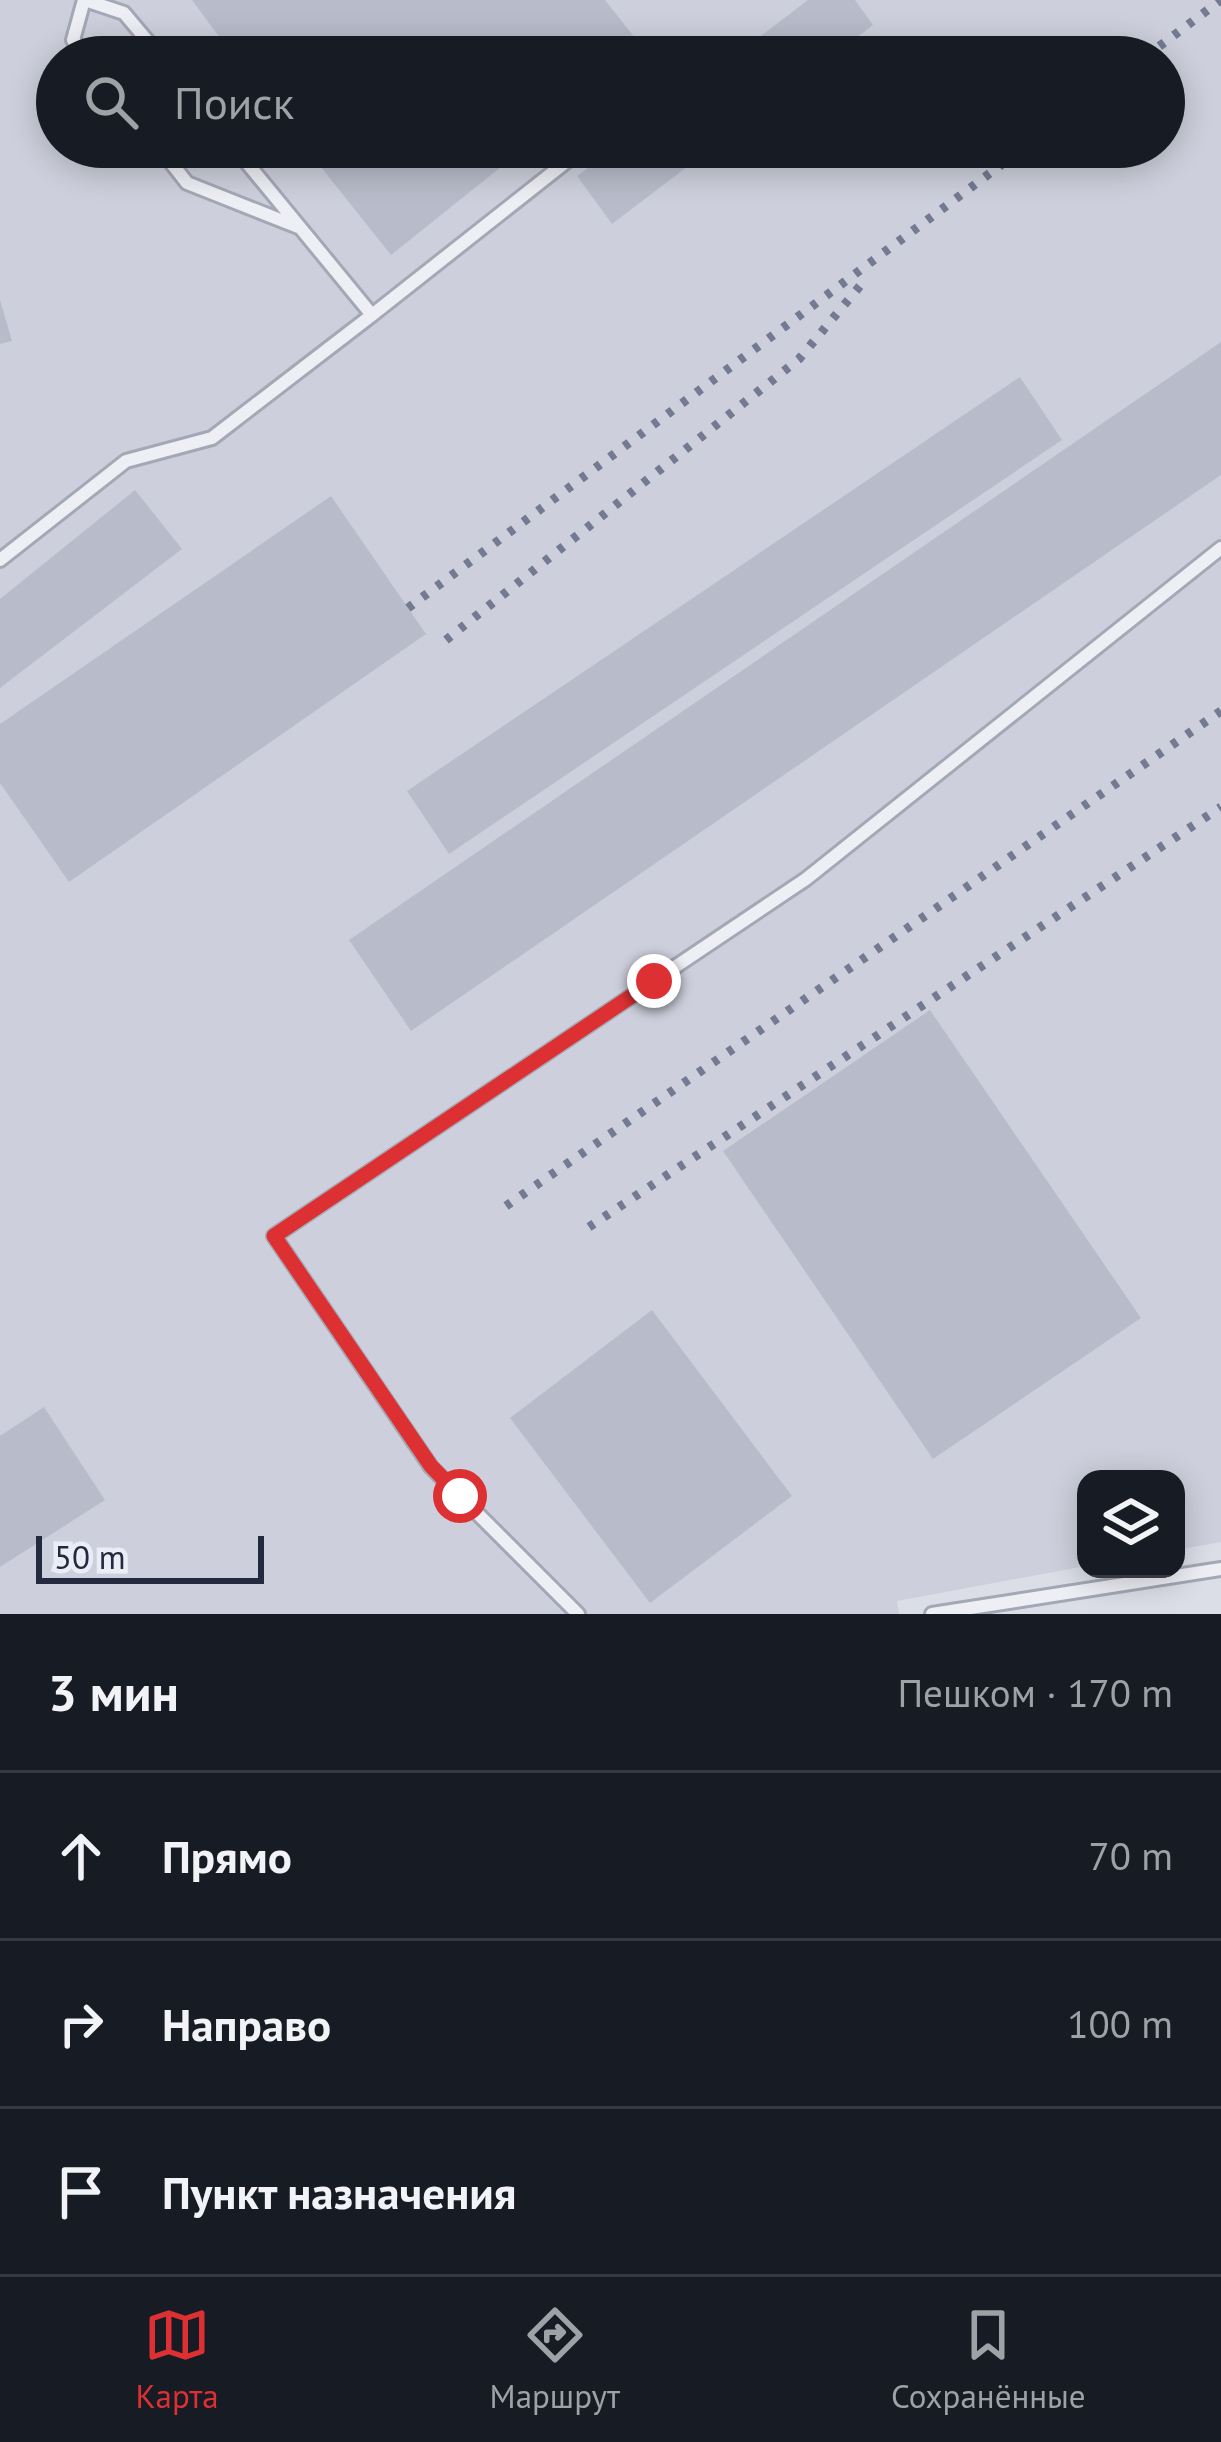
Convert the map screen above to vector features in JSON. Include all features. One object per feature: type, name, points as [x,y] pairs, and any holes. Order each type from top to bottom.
[{"type":"lane","points":[[74,36],[84,0],[124,13],[143,36]]},
{"type":"lane","points":[[175,168],[187,183],[299,227]]},
{"type":"lane","points":[[251,168],[372,315]]},
{"type":"lane","points":[[0,560],[126,461],[212,438],[558,168]]},
{"type":"lane","points":[[578,1614],[431,1466],[274,1236],[806,879],[1221,548]]},
{"type":"lane","points":[[932,1614],[1221,1569]]},
{"type":"shaded area","points":[[0,0],[1221,0],[1221,1542],[1185,1548],[1185,1470],[1077,1470],[1077,1568],[897,1601],[899,1614],[0,1614]]},
{"type":"building","points":[[192,0],[605,0],[633,36],[219,36]]},
{"type":"building","points":[[808,0],[855,0],[873,25],[859,36],[761,36]]},
{"type":"building","points":[[322,168],[500,168],[391,255]]},
{"type":"building","points":[[587,168],[685,168],[612,224],[577,176]]},
{"type":"building","points":[[0,300],[12,341],[0,344]]},
{"type":"building","points":[[1221,342],[1221,475],[411,1031],[349,940]]},
{"type":"building","points":[[1020,377],[1062,440],[449,854],[407,791]]},
{"type":"building","points":[[135,490],[182,549],[0,688],[0,599]]},
{"type":"building","points":[[331,496],[426,634],[69,882],[0,783],[0,724]]},
{"type":"building","points":[[930,1010],[1141,1318],[933,1459],[723,1151]]},
{"type":"building","points":[[652,1310],[792,1496],[650,1603],[510,1418]]},
{"type":"building","points":[[44,1407],[105,1500],[0,1567],[0,1436]]},
{"type":"railway","points":[[1173,36],[1221,0]]},
{"type":"railway","points":[[408,608],[997,168]]},
{"type":"railway","points":[[446,640],[799,359],[865,280]]},
{"type":"railway","points":[[506,1206],[1221,711]]},
{"type":"railway","points":[[589,1227],[1221,807]]},
{"type":"route","points":[[460,1496],[431,1466],[274,1236],[654,981]]}]
